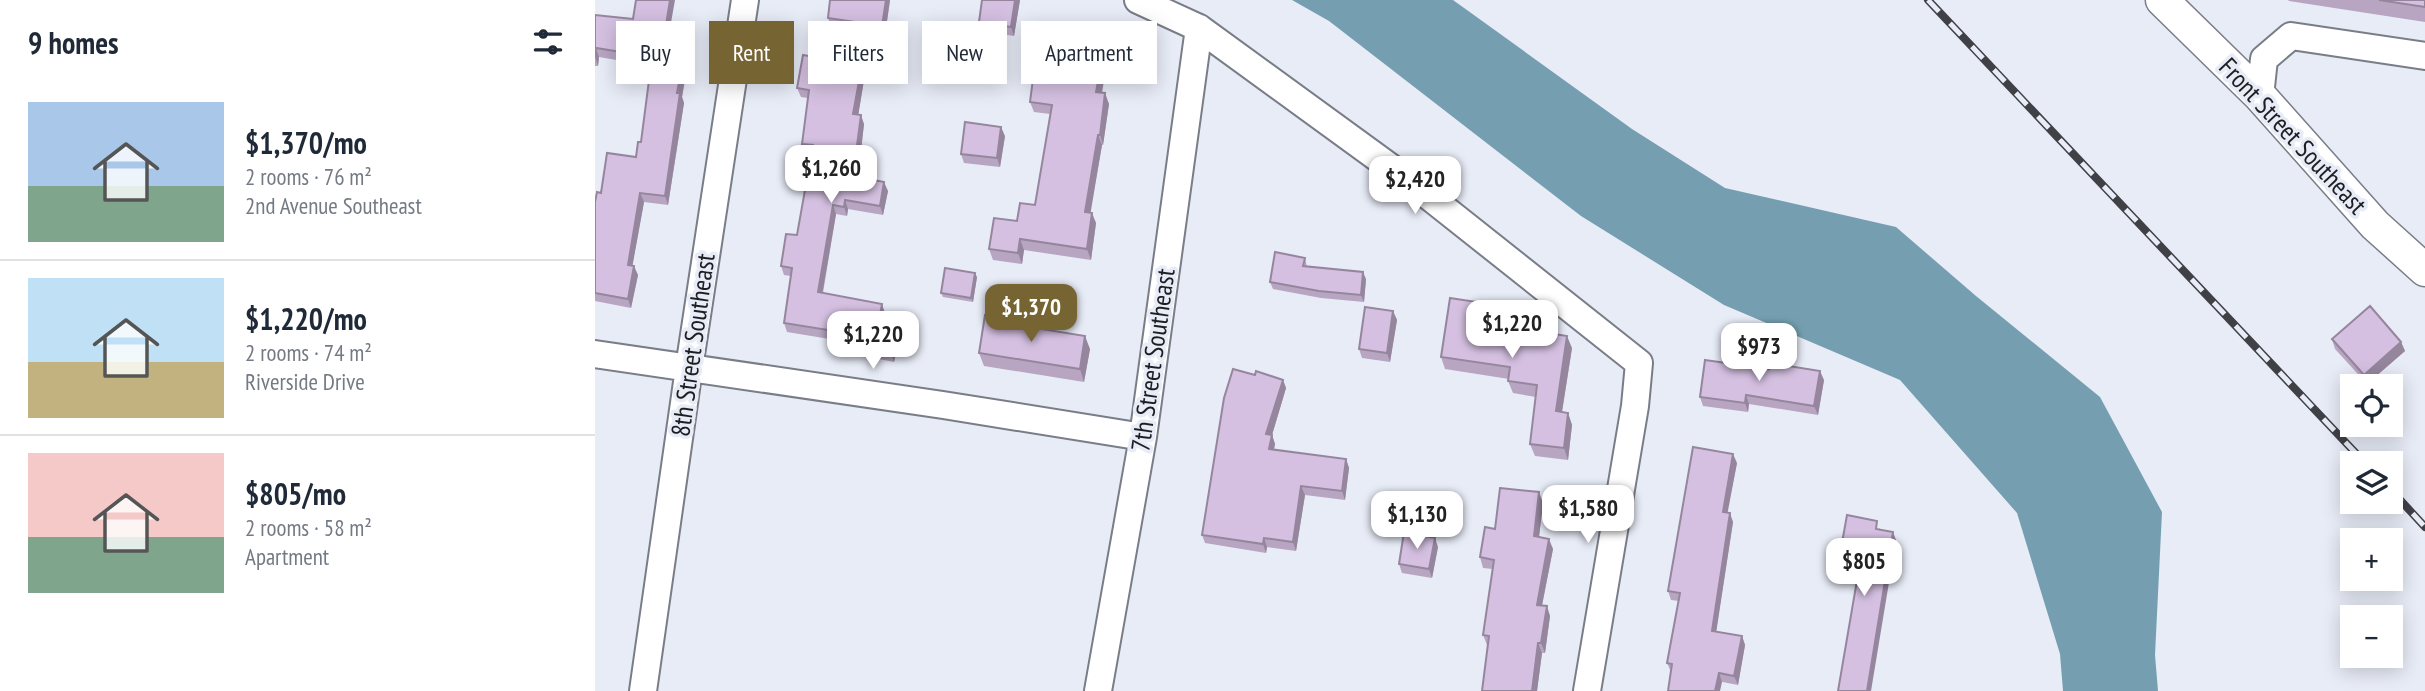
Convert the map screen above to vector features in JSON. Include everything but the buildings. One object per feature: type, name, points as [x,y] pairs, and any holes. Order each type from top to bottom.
[{"type":"street","name":"8th Street Southeast","points":[[643,691],[745,0]]},
{"type":"street","points":[[1138,0],[1199,28],[1412,183],[1639,363],[1635,406],[1587,691]]},
{"type":"street","name":"Front Street Southeast","points":[[2162,0],[2260,96],[2375,225],[2425,270]]},
{"type":"street","name":"7th Street Southeast","points":[[1098,691],[1143,437],[1199,28]]},
{"type":"street","points":[[2260,96],[2264,58],[2291,36],[2425,56]]},
{"type":"street","points":[[595,354],[1143,437]]},
{"type":"water","points":[[1292,0],[1453,0],[1632,129],[1725,188],[1896,227],[2100,397],[2162,512],[2155,655],[2158,691],[2063,691],[2060,654],[2017,513],[1900,380],[1724,305],[1581,216],[1329,21]]},
{"type":"railway","points":[[1928,0],[2354,451]]},
{"type":"railway","points":[[2403,503],[2425,527]]}]
